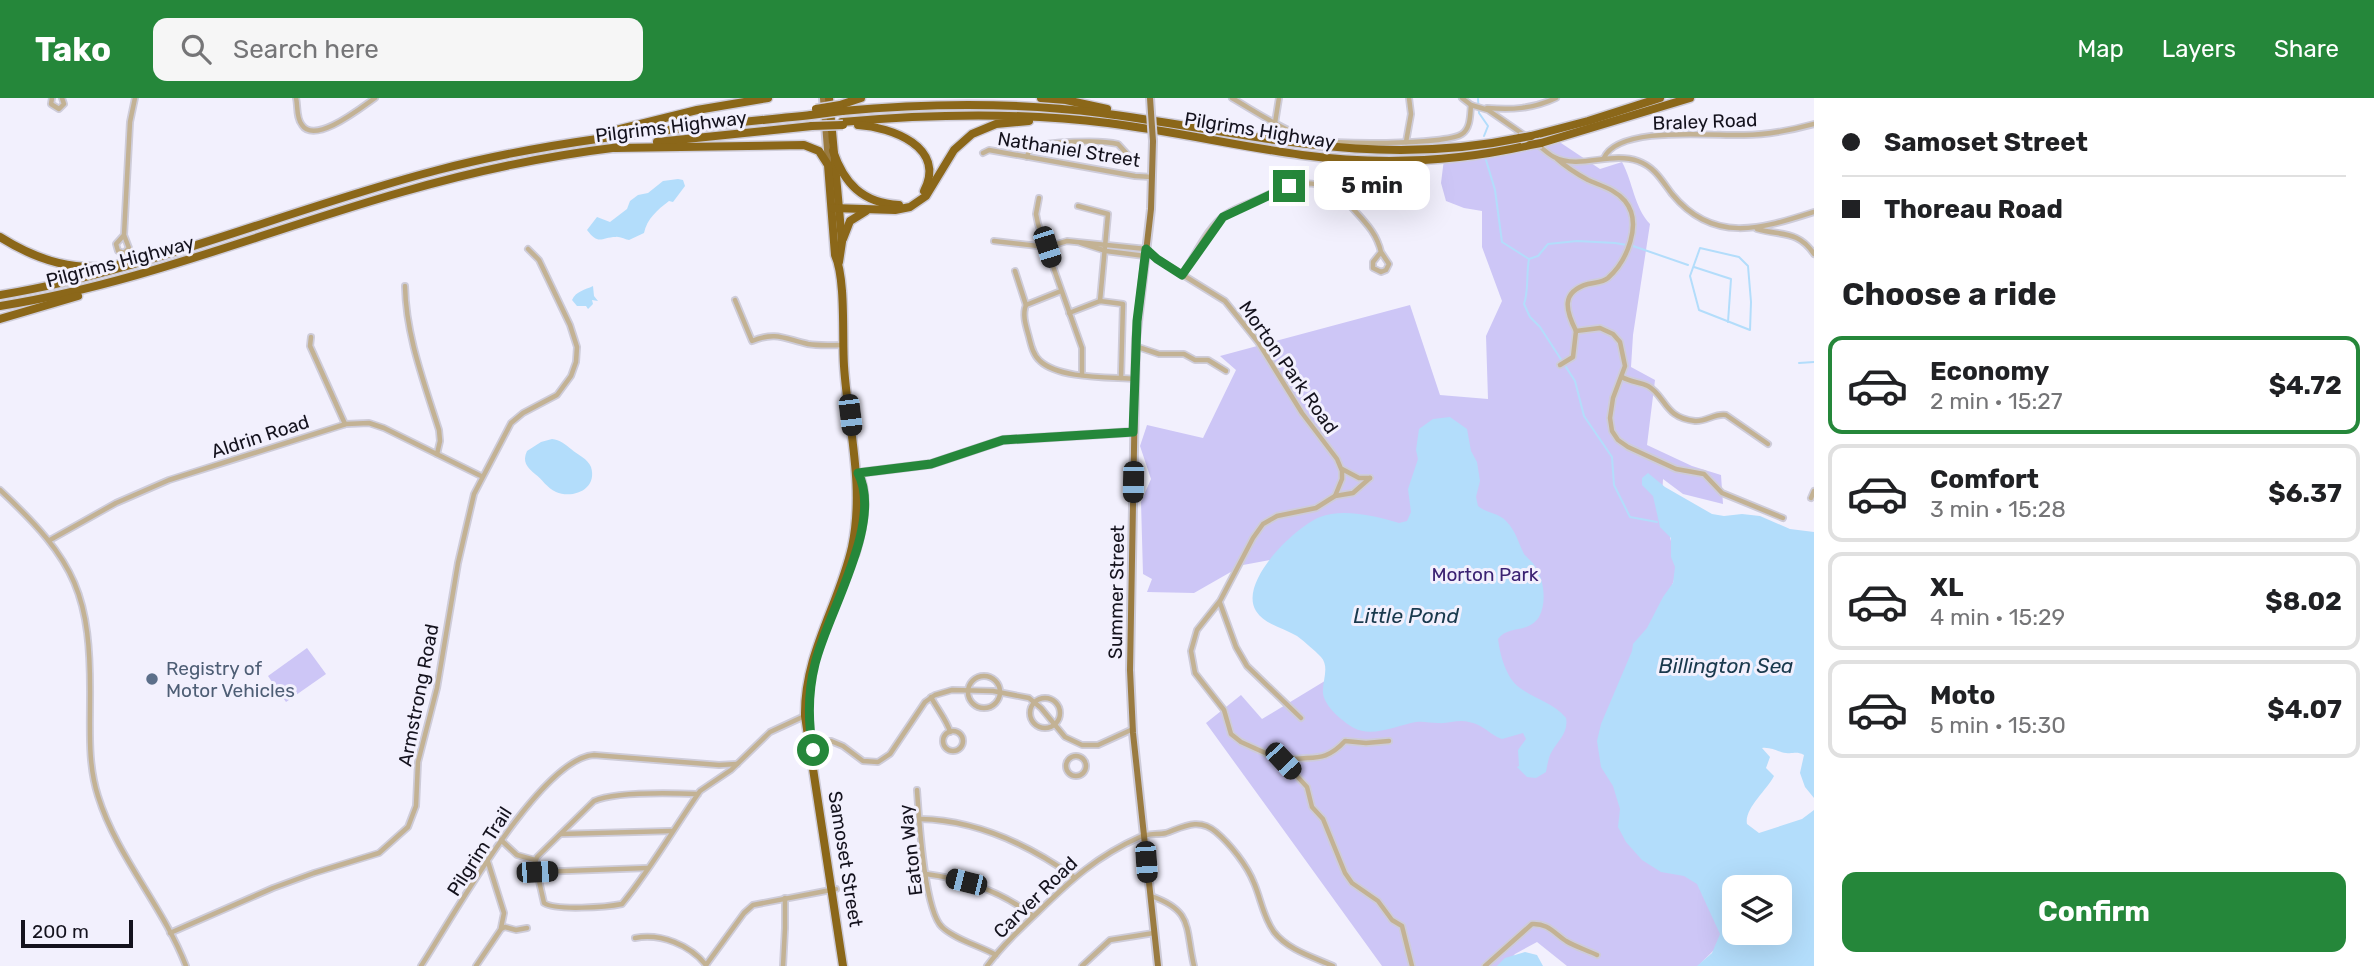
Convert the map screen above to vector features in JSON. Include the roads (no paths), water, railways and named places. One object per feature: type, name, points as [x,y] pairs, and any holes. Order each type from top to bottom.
[{"type":"highway","points":[[568,143],[585,136],[686,113],[768,98]]},
{"type":"highway","name":"Samoset Street","points":[[829,98],[835,255],[839,262]]},
{"type":"highway","points":[[841,108],[861,98]]},
{"type":"highway","points":[[1041,98],[1066,100],[1143,119]]},
{"type":"highway","name":"Pilgrims Highway","points":[[0,306],[124,280],[439,182],[526,162],[615,148],[907,116],[979,114],[1112,123],[1342,159],[1425,159],[1485,153],[1660,98]]},
{"type":"highway","points":[[1530,140],[1541,143],[1690,98]]},
{"type":"highway","name":"Pilgrims Highway","points":[[0,295],[143,263],[413,177],[476,161],[568,143],[780,118],[796,112],[928,104],[1058,108],[1299,145],[1366,150],[1446,148],[1520,138],[1530,140]]},
{"type":"highway","points":[[835,209],[904,209],[922,200],[954,150],[972,134],[987,126],[1031,121],[1112,123]]},
{"type":"highway","points":[[833,151],[846,180],[860,192],[878,201],[895,205],[907,204],[920,196],[927,184],[928,164],[922,151],[912,142],[898,133],[878,127],[842,124]]},
{"type":"highway","points":[[615,148],[804,145],[819,151],[828,165]]},
{"type":"highway","name":"Samoset Street","points":[[828,165],[842,242],[839,262],[843,345],[858,473],[853,540],[845,571],[812,656],[806,687],[810,743],[845,966]]},
{"type":"highway","points":[[842,242],[847,226],[853,218],[862,212],[875,209]]},
{"type":"highway","points":[[0,237],[36,257],[66,266],[98,267],[143,263]]},
{"type":"highway","points":[[0,319],[124,280]]},
{"type":"main road","name":"Samoset Street","points":[[822,98],[828,165]]},
{"type":"main road","name":"Summer Street","points":[[1150,98],[1152,177],[1135,346],[1130,670],[1133,729],[1158,966]]},
{"type":"main road","points":[[858,473],[931,464],[1003,440],[1133,432]]},
{"type":"street","points":[[52,98],[51,104],[59,109],[64,104],[62,98]]},
{"type":"street","points":[[124,235],[130,121],[135,98]]},
{"type":"street","points":[[296,98],[301,124],[306,130],[314,131],[340,121],[375,98]]},
{"type":"street","points":[[1232,98],[1275,123],[1316,141],[1406,142],[1459,136],[1467,128],[1472,105]]},
{"type":"street","points":[[1275,123],[1279,98]]},
{"type":"street","points":[[1406,142],[1411,117],[1409,98]]},
{"type":"street","points":[[1462,98],[1472,105],[1484,108],[1519,109],[1538,106],[1556,98]]},
{"type":"street","points":[[1484,108],[1586,179],[1611,189],[1626,201],[1632,217],[1630,246],[1608,278],[1585,285],[1570,296],[1567,311],[1576,331],[1574,352],[1571,359],[1562,364]]},
{"type":"street","name":"Braley Road","points":[[1604,158],[1614,147],[1636,139],[1695,134],[1746,135],[1814,124]]},
{"type":"street","points":[[1027,157],[1031,147],[1044,144],[1113,142],[1121,145],[1129,156]]},
{"type":"street","name":"Nathaniel Street","points":[[983,153],[989,150],[1152,177]]},
{"type":"street","points":[[1553,157],[1577,162],[1604,158],[1632,159],[1650,167],[1677,199],[1700,219],[1725,227],[1752,228],[1794,235],[1809,246],[1814,254]]},
{"type":"street","points":[[1182,275],[1214,227],[1227,214],[1300,183],[1319,184],[1339,194],[1375,234],[1381,252],[1390,264],[1381,272],[1375,270],[1372,264],[1381,252]]},
{"type":"street","points":[[1039,198],[1036,214],[1082,348],[1082,374]]},
{"type":"street","points":[[1078,206],[1108,214],[1100,301]]},
{"type":"street","points":[[1752,228],[1814,212]]},
{"type":"street","points":[[994,241],[1047,247],[1061,242],[1107,244],[1146,252]]},
{"type":"street","points":[[1080,243],[1106,251],[1146,252]]},
{"type":"street","name":"Armstrong Road","points":[[170,933],[284,884],[379,853],[408,827],[416,806],[416,774],[435,698],[470,504],[481,476],[510,423],[556,395],[571,376],[576,362],[577,347],[570,325],[539,260],[528,249]]},
{"type":"street","name":"Morton Park Road","points":[[1146,252],[1217,295],[1233,308],[1342,469]]},
{"type":"street","points":[[1015,271],[1027,305],[1025,323],[1033,350],[1040,361],[1053,369],[1135,379]]},
{"type":"street","points":[[405,286],[409,330],[415,357],[439,430],[437,453]]},
{"type":"street","points":[[1027,305],[1061,291]]},
{"type":"street","points":[[736,300],[752,341],[781,335],[812,344],[843,345]]},
{"type":"street","points":[[1069,313],[1100,301],[1121,303],[1124,306],[1121,378]]},
{"type":"street","points":[[1576,331],[1600,328],[1618,338],[1625,358],[1610,418],[1612,431],[1618,440],[1676,469],[1704,474],[1722,493],[1783,519]]},
{"type":"street","points":[[311,337],[310,346],[345,424]]},
{"type":"street","points":[[1135,346],[1159,354],[1184,354],[1195,360],[1208,360],[1226,372]]},
{"type":"street","points":[[1622,377],[1647,386],[1679,417],[1699,421],[1726,415],[1768,444]]},
{"type":"street","name":"Aldrin Road","points":[[50,540],[144,489],[345,424],[376,425],[481,476]]},
{"type":"street","points":[[1335,496],[1342,483],[1342,469],[1359,478],[1370,478],[1353,493],[1335,496],[1316,508],[1277,516],[1263,524],[1220,602],[1193,636],[1191,651],[1194,670],[1224,710],[1228,730],[1236,739],[1283,761],[1307,787],[1312,807],[1323,819],[1345,873],[1352,883],[1378,901],[1392,920],[1402,926],[1412,966]]},
{"type":"street","points":[[1811,498],[1814,491]]},
{"type":"street","points":[[2,492],[50,540],[73,578],[87,624],[90,654],[90,748],[97,794],[111,828],[186,966]]},
{"type":"street","points":[[1220,602],[1225,621],[1247,666],[1301,718]]},
{"type":"street","points":[[986,676],[996,681],[1000,692],[999,699],[994,705],[982,708],[972,702],[969,690],[974,680],[986,676]]},
{"type":"street","points":[[810,743],[831,741],[843,746],[863,761],[882,760],[890,754],[919,708],[931,697],[946,691],[969,690],[1022,696],[1035,703],[1065,737],[1080,744],[1098,746],[1133,729]]},
{"type":"street","points":[[931,697],[950,732]]},
{"type":"street","points":[[1047,698],[1056,702],[1060,714],[1054,725],[1045,728],[1035,724],[1031,712],[1035,703],[1047,698]]},
{"type":"street","points":[[698,794],[598,799],[560,834],[536,861],[544,903],[560,907],[622,904],[698,794],[707,785],[731,771],[766,735],[807,714]]},
{"type":"street","points":[[950,732],[957,732],[963,738],[957,751],[948,750],[944,745],[945,736],[950,732]]},
{"type":"street","points":[[1283,761],[1324,757],[1335,752],[1345,741],[1389,741]]},
{"type":"street","points":[[1078,756],[1080,744]]},
{"type":"street","name":"Pilgrim Trail","points":[[421,966],[501,840],[528,804],[563,769],[581,757],[606,755],[719,765],[738,764]]},
{"type":"street","points":[[1078,756],[1086,762],[1086,769],[1081,775],[1073,776],[1068,773],[1065,765],[1070,758],[1078,756]]},
{"type":"street","name":"Eaton Way","points":[[917,790],[932,911],[940,926],[996,955]]},
{"type":"street","points":[[920,819],[957,824],[995,834],[1037,853],[1074,877]]},
{"type":"street","name":"Carver Road","points":[[987,966],[1033,916],[1097,859],[1144,835],[1163,834],[1188,824],[1204,825],[1216,832],[1251,875],[1264,914],[1274,932],[1294,949],[1333,966]]},
{"type":"street","points":[[560,834],[672,831]]},
{"type":"street","points":[[501,840],[517,855],[536,861]]},
{"type":"street","points":[[476,966],[501,929],[504,920],[488,862]]},
{"type":"street","points":[[537,872],[647,868]]},
{"type":"street","points":[[926,874],[979,886],[1020,906],[1033,916]]},
{"type":"street","points":[[635,938],[652,936],[671,941],[692,952],[706,965],[748,908],[758,902],[834,889]]},
{"type":"street","points":[[1149,896],[1169,903],[1180,911],[1186,922],[1194,966]]},
{"type":"street","points":[[783,966],[785,898]]},
{"type":"street","points":[[1485,966],[1532,924],[1541,923],[1567,942],[1597,955]]},
{"type":"street","points":[[501,929],[505,926],[516,930],[527,928]]},
{"type":"street","points":[[1082,966],[1110,940],[1154,933]]},
{"type":"water","points":[[683,180],[685,186],[673,202],[669,201],[653,215],[644,233],[629,240],[617,237],[600,240],[587,230],[597,217],[610,222],[627,209],[630,201],[638,195],[648,193],[663,181]]},
{"type":"water","points":[[593,286],[594,296],[598,301],[592,300],[593,304],[588,309],[586,306],[577,306],[572,300],[574,297]]},
{"type":"water","name":"Little Pond","points":[[1450,417],[1467,429],[1480,481],[1476,497],[1478,506],[1500,516],[1509,525],[1524,554],[1538,571],[1542,584],[1544,598],[1539,617],[1529,626],[1507,632],[1498,639],[1504,666],[1515,684],[1566,718],[1566,729],[1550,755],[1546,772],[1536,778],[1527,777],[1517,767],[1518,750],[1526,739],[1523,733],[1502,739],[1478,725],[1461,721],[1416,722],[1369,732],[1354,728],[1335,713],[1324,698],[1325,670],[1321,657],[1297,636],[1264,620],[1256,611],[1253,599],[1255,585],[1272,557],[1297,532],[1320,517],[1349,513],[1399,523],[1407,521],[1411,512],[1408,489],[1418,459],[1416,450],[1419,429],[1433,419]]},
{"type":"water","points":[[552,439],[558,440],[590,464],[591,482],[582,491],[569,494],[556,492],[526,464],[527,451]]},
{"type":"water","name":"Billington Sea","points":[[1648,473],[1665,487],[1712,514],[1760,516],[1790,529],[1814,532],[1814,798],[1805,787],[1800,773],[1804,755],[1762,748],[1770,757],[1766,768],[1774,776],[1752,806],[1747,824],[1759,833],[1802,819],[1814,810],[1814,966],[1697,966],[1712,953],[1720,934],[1697,884],[1684,876],[1661,872],[1642,860],[1626,842],[1618,827],[1620,809],[1613,786],[1601,767],[1597,741],[1601,724],[1633,644],[1647,628],[1673,583],[1675,567],[1671,557],[1671,538],[1660,527],[1653,496],[1642,485],[1642,478]]},
{"type":"water","points":[[1525,952],[1537,955],[1543,966],[1497,966],[1505,958]]},
{"type":"waterway","points":[[1478,99],[1479,113],[1488,126],[1484,136]]},
{"type":"waterway","points":[[1486,160],[1495,190],[1502,242],[1529,259],[1524,304],[1530,317],[1540,327],[1575,381],[1584,416],[1612,457],[1614,485],[1630,517],[1657,522]]},
{"type":"waterway","points":[[1529,259],[1538,256],[1548,244],[1577,241],[1633,246],[1688,265]]},
{"type":"waterway","points":[[1700,248],[1739,257],[1748,266],[1750,330],[1699,310],[1690,276],[1700,248]]},
{"type":"waterway","points":[[1694,267],[1731,279],[1728,322]]},
{"type":"waterway","points":[[1799,363],[1814,362]]},
{"type":"place","name":"Registry of Motor Vehicles","points":[[152,679]]},
{"type":"park label","name":"Morton Park","points":[[1485,574]]}]
